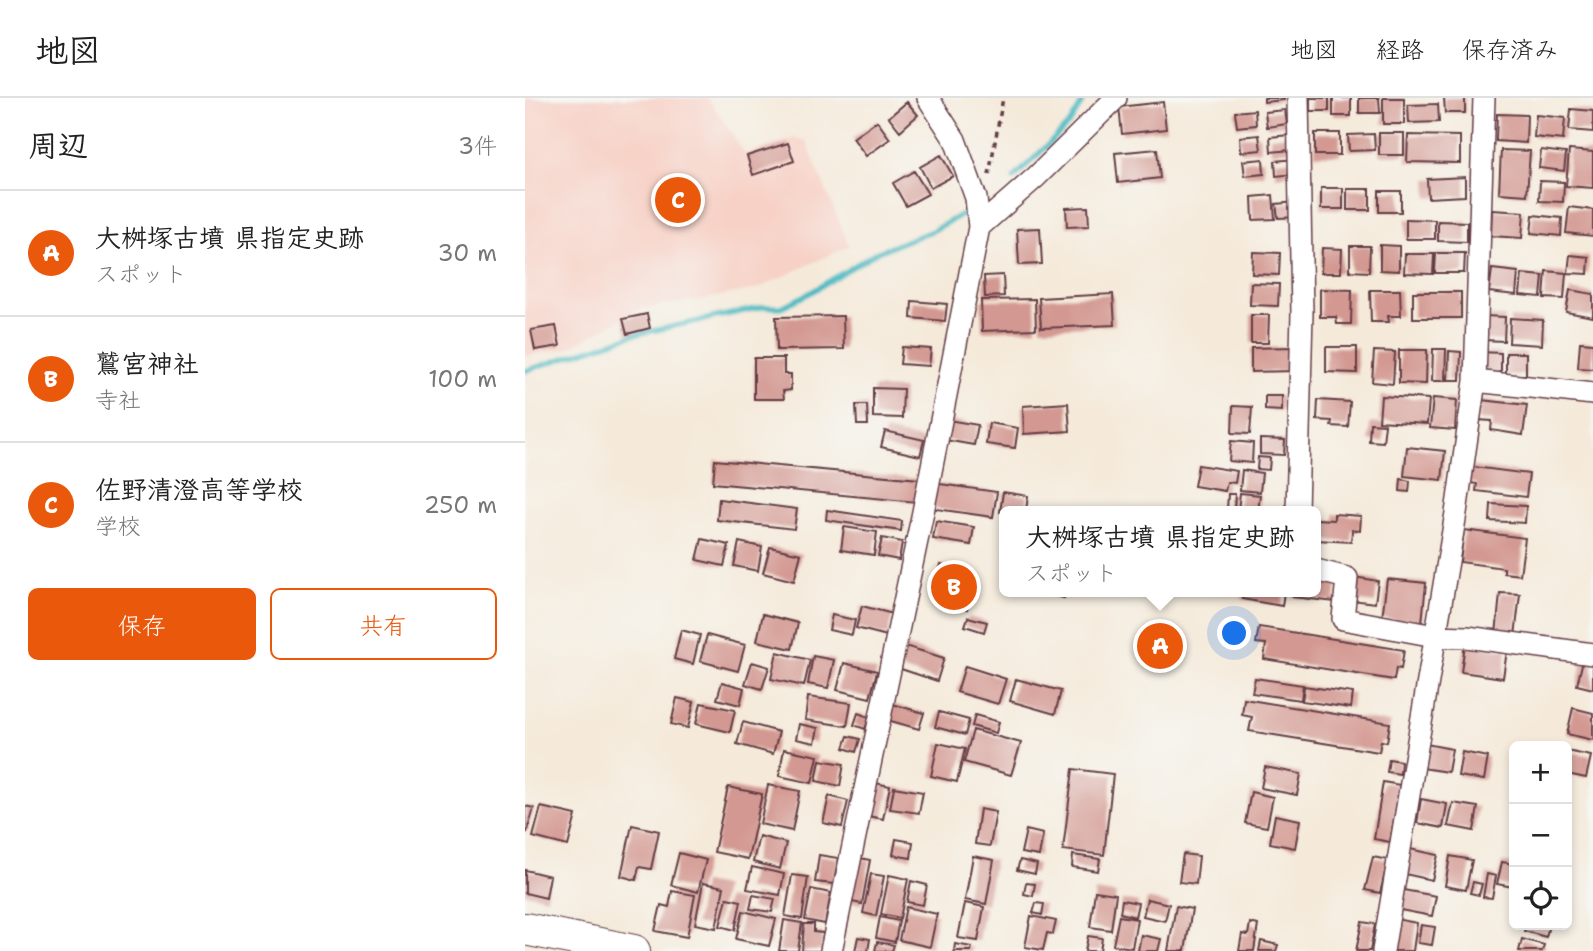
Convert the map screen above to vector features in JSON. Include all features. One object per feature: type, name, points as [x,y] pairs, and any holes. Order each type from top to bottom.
[{"type":"main road","points":[[532,937],[634,951]]},
{"type":"street","points":[[831,951],[923,512],[979,227],[976,198],[955,140],[928,98]]},
{"type":"street","points":[[979,227],[1116,98]]},
{"type":"street","points":[[1297,506],[1302,313],[1299,98]]},
{"type":"street","points":[[1383,951],[1456,513],[1475,382],[1484,98]]},
{"type":"street","points":[[1475,382],[1593,394]]},
{"type":"street","points":[[1321,571],[1347,578],[1343,619],[1435,636],[1467,637],[1593,654]]},
{"type":"path","points":[[989,175],[1003,98]]},
{"type":"shaded area","points":[[525,98],[708,98],[745,154],[795,138],[806,141],[849,246],[757,289],[642,308],[566,349],[525,356]]},
{"type":"building","points":[[1264,98],[1284,98],[1284,100],[1264,102]]},
{"type":"building","points":[[1310,98],[1329,98],[1329,111],[1310,111]]},
{"type":"building","points":[[1333,98],[1351,98],[1351,116],[1333,116]]},
{"type":"building","points":[[1359,98],[1379,98],[1380,113],[1359,113]]},
{"type":"building","points":[[1383,98],[1404,98],[1404,124],[1383,124]]},
{"type":"building","points":[[1444,98],[1465,98],[1465,113],[1445,113]]},
{"type":"building","points":[[907,102],[918,115],[900,131],[889,117]]},
{"type":"building","points":[[1163,102],[1166,129],[1122,134],[1119,107]]},
{"type":"building","points":[[1438,104],[1439,122],[1409,123],[1408,105]]},
{"type":"building","points":[[1571,109],[1593,111],[1593,132],[1569,130]]},
{"type":"building","points":[[1255,110],[1256,125],[1237,127],[1235,112]]},
{"type":"building","points":[[1285,110],[1287,124],[1267,127],[1265,112]]},
{"type":"building","points":[[1497,114],[1527,115],[1526,143],[1496,141]]},
{"type":"building","points":[[1536,115],[1565,118],[1563,140],[1534,137]]},
{"type":"building","points":[[877,121],[890,139],[866,156],[853,138]]},
{"type":"building","points":[[1315,133],[1340,133],[1340,155],[1315,155]]},
{"type":"building","points":[[1379,133],[1404,133],[1404,155],[1379,155]]},
{"type":"building","points":[[1374,134],[1375,150],[1349,151],[1348,135]]},
{"type":"building","points":[[1259,135],[1261,150],[1241,152],[1240,137]]},
{"type":"building","points":[[1289,135],[1291,150],[1271,152],[1270,137]]},
{"type":"building","points":[[1408,135],[1460,136],[1460,163],[1407,162]]},
{"type":"building","points":[[788,143],[794,161],[753,175],[747,156]]},
{"type":"building","points":[[1157,149],[1160,178],[1118,183],[1115,153]]},
{"type":"building","points":[[1501,150],[1530,151],[1527,195],[1499,193]]},
{"type":"building","points":[[1541,150],[1566,153],[1564,171],[1539,168]]},
{"type":"building","points":[[1569,150],[1593,152],[1593,188],[1566,186]]},
{"type":"building","points":[[941,155],[953,176],[931,188],[920,167]]},
{"type":"building","points":[[1263,159],[1264,174],[1245,176],[1243,161]]},
{"type":"building","points":[[1295,159],[1296,174],[1276,176],[1275,161]]},
{"type":"building","points":[[914,171],[928,194],[906,206],[893,183]]},
{"type":"building","points":[[1465,177],[1465,196],[1428,198],[1427,179]]},
{"type":"building","points":[[1540,181],[1564,182],[1563,202],[1539,201]]},
{"type":"building","points":[[1321,188],[1343,188],[1343,209],[1321,209]]},
{"type":"building","points":[[1347,189],[1370,189],[1370,210],[1347,210]]},
{"type":"building","points":[[1379,191],[1401,191],[1401,212],[1379,212]]},
{"type":"building","points":[[1273,195],[1275,219],[1253,220],[1252,197]]},
{"type":"building","points":[[1296,202],[1298,217],[1278,218],[1276,204]]},
{"type":"building","points":[[1088,207],[1089,226],[1067,227],[1066,208]]},
{"type":"building","points":[[1569,207],[1593,210],[1593,236],[1566,233]]},
{"type":"building","points":[[1492,210],[1524,212],[1522,238],[1491,236]]},
{"type":"building","points":[[1533,215],[1562,218],[1561,236],[1531,233]]},
{"type":"building","points":[[1406,219],[1435,220],[1435,239],[1406,239]]},
{"type":"building","points":[[1438,221],[1467,222],[1467,242],[1438,241]]},
{"type":"building","points":[[1040,228],[1042,264],[1019,265],[1017,229]]},
{"type":"building","points":[[1380,245],[1399,246],[1399,271],[1380,270]]},
{"type":"building","points":[[1350,246],[1370,246],[1369,272],[1350,271]]},
{"type":"building","points":[[1322,248],[1342,249],[1341,273],[1321,273]]},
{"type":"building","points":[[1253,252],[1280,253],[1279,275],[1252,274]]},
{"type":"building","points":[[1436,253],[1465,253],[1464,273],[1435,273]]},
{"type":"building","points":[[1405,254],[1434,254],[1433,274],[1404,273]]},
{"type":"building","points":[[1570,255],[1589,257],[1588,274],[1568,273]]},
{"type":"building","points":[[1492,269],[1518,272],[1516,295],[1489,292]]},
{"type":"building","points":[[1546,271],[1566,273],[1564,299],[1544,298]]},
{"type":"building","points":[[1522,274],[1543,276],[1541,297],[1520,295]]},
{"type":"building","points":[[1003,275],[1004,296],[985,297],[984,276]]},
{"type":"building","points":[[1251,283],[1279,284],[1278,306],[1250,305]]},
{"type":"building","points":[[1320,289],[1352,290],[1351,324],[1337,324],[1336,317],[1320,317]]},
{"type":"building","points":[[1370,290],[1400,290],[1401,316],[1388,316],[1389,322],[1371,322]]},
{"type":"building","points":[[1570,290],[1593,294],[1593,317],[1566,312]]},
{"type":"building","points":[[1413,292],[1461,292],[1461,318],[1413,318]]},
{"type":"building","points":[[1113,294],[1115,325],[1041,328],[1039,298]]},
{"type":"building","points":[[1035,299],[1036,329],[982,331],[981,300]]},
{"type":"building","points":[[912,301],[947,304],[945,321],[911,318]]},
{"type":"building","points":[[647,314],[650,328],[627,334],[623,319]]},
{"type":"building","points":[[1251,315],[1269,315],[1268,343],[1251,343]]},
{"type":"building","points":[[843,316],[844,349],[777,350],[776,317]]},
{"type":"building","points":[[1484,316],[1505,317],[1504,341],[1483,340]]},
{"type":"building","points":[[1510,318],[1543,320],[1542,345],[1509,343]]},
{"type":"building","points":[[556,326],[560,346],[535,350],[531,330]]},
{"type":"building","points":[[1580,342],[1593,343],[1593,369],[1578,368]]},
{"type":"building","points":[[902,347],[931,349],[929,366],[900,364]]},
{"type":"building","points":[[1295,347],[1295,371],[1251,372],[1251,348]]},
{"type":"building","points":[[1326,347],[1357,347],[1357,373],[1326,372]]},
{"type":"building","points":[[1433,349],[1446,349],[1445,381],[1432,381]]},
{"type":"building","points":[[1399,350],[1427,350],[1426,384],[1399,383]]},
{"type":"building","points":[[1374,351],[1395,352],[1393,384],[1372,382]]},
{"type":"building","points":[[1449,351],[1461,352],[1460,380],[1448,380]]},
{"type":"building","points":[[1480,352],[1501,353],[1501,375],[1480,375]]},
{"type":"building","points":[[1506,353],[1526,353],[1526,375],[1506,375]]},
{"type":"building","points":[[754,358],[784,358],[784,374],[791,374],[791,390],[783,391],[784,399],[754,399]]},
{"type":"building","points":[[873,388],[903,389],[902,418],[873,417]]},
{"type":"building","points":[[1265,396],[1282,396],[1282,411],[1265,410]]},
{"type":"building","points":[[1381,396],[1429,399],[1427,424],[1379,421]]},
{"type":"building","points":[[1433,398],[1457,400],[1455,430],[1430,428]]},
{"type":"building","points":[[1318,400],[1350,402],[1348,427],[1331,426],[1332,421],[1317,420]]},
{"type":"building","points":[[1481,400],[1527,405],[1523,435],[1491,430],[1492,421],[1478,420]]},
{"type":"building","points":[[1068,403],[1070,431],[1024,434],[1023,406]]},
{"type":"building","points":[[856,405],[867,405],[868,425],[857,425]]},
{"type":"building","points":[[1233,406],[1252,407],[1250,434],[1232,433]]},
{"type":"building","points":[[948,420],[978,425],[974,445],[945,440]]},
{"type":"building","points":[[989,423],[1018,428],[1015,448],[986,444]]},
{"type":"building","points":[[1370,423],[1385,424],[1383,442],[1369,441]]},
{"type":"building","points":[[885,431],[924,440],[920,456],[881,447]]},
{"type":"building","points":[[1260,439],[1285,440],[1284,455],[1260,454]]},
{"type":"building","points":[[1231,441],[1253,443],[1252,463],[1229,461]]},
{"type":"building","points":[[1407,447],[1445,451],[1442,480],[1404,476]]},
{"type":"building","points":[[1258,457],[1270,458],[1269,470],[1257,469]]},
{"type":"building","points":[[715,460],[919,479],[917,502],[713,483]]},
{"type":"building","points":[[1198,465],[1237,471],[1235,483],[1227,482],[1225,491],[1194,486]]},
{"type":"building","points":[[1466,466],[1529,474],[1526,497],[1476,491],[1477,484],[1464,482]]},
{"type":"building","points":[[1242,470],[1262,473],[1260,492],[1240,490]]},
{"type":"building","points":[[1401,479],[1410,481],[1409,492],[1400,491]]},
{"type":"building","points":[[933,483],[997,492],[993,517],[929,508]]},
{"type":"building","points":[[1003,492],[1028,496],[1027,506],[1001,506]]},
{"type":"building","points":[[1240,493],[1260,495],[1259,506],[1239,506]]},
{"type":"building","points":[[1228,494],[1235,494],[1234,506],[1227,506]]},
{"type":"building","points":[[719,499],[797,509],[794,529],[717,520]]},
{"type":"building","points":[[1491,504],[1526,506],[1525,523],[1490,521]]},
{"type":"building","points":[[827,510],[902,521],[901,531],[826,520]]},
{"type":"building","points":[[1334,514],[1361,516],[1360,531],[1352,530],[1351,542],[1321,540],[1321,519],[1334,520]]},
{"type":"building","points":[[936,521],[974,527],[971,545],[933,539]]},
{"type":"building","points":[[844,527],[877,532],[874,555],[841,550]]},
{"type":"building","points":[[1464,530],[1525,538],[1520,575],[1504,573],[1504,568],[1460,562]]},
{"type":"building","points":[[882,538],[902,542],[899,560],[878,556]]},
{"type":"building","points":[[702,539],[729,545],[724,566],[697,560]]},
{"type":"building","points":[[739,542],[762,547],[758,571],[734,566]]},
{"type":"building","points":[[770,547],[801,554],[794,581],[763,573]]},
{"type":"building","points":[[941,565],[977,577],[967,609],[931,598]]},
{"type":"building","points":[[1354,577],[1378,581],[1375,603],[1351,600]]},
{"type":"building","points":[[1387,579],[1426,583],[1422,623],[1382,618]]},
{"type":"building","points":[[1321,580],[1337,582],[1335,602],[1293,597],[1321,597]]},
{"type":"building","points":[[1500,593],[1520,594],[1515,636],[1496,635]]},
{"type":"building","points":[[1242,597],[1283,597],[1282,606]]},
{"type":"building","points":[[862,606],[893,614],[887,636],[856,628]]},
{"type":"building","points":[[763,614],[798,623],[792,649],[757,641]]},
{"type":"building","points":[[832,615],[855,620],[852,635],[829,630]]},
{"type":"building","points":[[968,617],[987,622],[984,632],[965,626]]},
{"type":"building","points":[[1259,627],[1404,650],[1401,669],[1396,668],[1394,680],[1264,659],[1266,644],[1256,643]]},
{"type":"building","points":[[681,630],[700,635],[693,664],[674,659]]},
{"type":"building","points":[[707,635],[745,645],[738,671],[700,661]]},
{"type":"building","points":[[1465,644],[1507,650],[1503,678],[1461,672]]},
{"type":"building","points":[[905,646],[944,658],[937,681],[898,668]]},
{"type":"building","points":[[777,652],[810,660],[804,686],[771,679]]},
{"type":"building","points":[[813,656],[834,660],[828,688],[808,684]]},
{"type":"building","points":[[1583,660],[1593,662],[1593,689],[1577,685]]},
{"type":"building","points":[[752,662],[769,667],[762,689],[745,684]]},
{"type":"building","points":[[844,663],[877,671],[870,698],[837,690]]},
{"type":"building","points":[[965,666],[1006,679],[998,704],[957,692]]},
{"type":"building","points":[[1255,678],[1303,685],[1301,700],[1252,693]]},
{"type":"building","points":[[1016,679],[1061,691],[1055,714],[1010,701]]},
{"type":"building","points":[[722,682],[744,688],[740,705],[717,699]]},
{"type":"building","points":[[1304,686],[1353,693],[1351,708],[1302,701]]},
{"type":"building","points":[[808,697],[851,703],[847,726],[805,720]]},
{"type":"building","points":[[677,698],[694,702],[688,728],[671,724]]},
{"type":"building","points":[[1244,699],[1390,723],[1387,742],[1381,741],[1379,752],[1249,731],[1252,717],[1242,715]]},
{"type":"building","points":[[701,703],[735,710],[730,732],[696,724]]},
{"type":"building","points":[[889,703],[924,713],[919,729],[884,719]]},
{"type":"building","points":[[1573,708],[1593,713],[1593,740],[1567,734]]},
{"type":"building","points":[[939,712],[969,720],[965,735],[935,727]]},
{"type":"building","points":[[858,713],[869,717],[865,729],[854,725]]},
{"type":"building","points":[[975,715],[999,722],[996,733],[972,726]]},
{"type":"building","points":[[743,722],[779,732],[773,754],[737,744]]},
{"type":"building","points":[[799,724],[818,728],[815,743],[796,739]]},
{"type":"building","points":[[973,730],[1021,743],[1011,775],[964,762]]},
{"type":"building","points":[[848,736],[860,739],[856,752],[844,748]]},
{"type":"building","points":[[938,743],[965,749],[957,782],[931,776]]},
{"type":"building","points":[[1426,744],[1452,749],[1448,772],[1422,768]]},
{"type":"building","points":[[784,749],[818,756],[812,783],[779,776]]},
{"type":"building","points":[[1462,752],[1488,757],[1484,780],[1458,776]]},
{"type":"building","points":[[1572,752],[1591,756],[1586,778],[1572,775]]},
{"type":"building","points":[[1389,759],[1401,761],[1400,774],[1387,772]]},
{"type":"building","points":[[820,760],[844,764],[840,786],[816,781]]},
{"type":"building","points":[[1265,767],[1301,774],[1297,795],[1261,788]]},
{"type":"building","points":[[1073,769],[1113,774],[1104,855],[1063,850]]},
{"type":"building","points":[[870,782],[890,786],[883,819],[863,815]]},
{"type":"building","points":[[1383,782],[1400,785],[1390,842],[1374,839]]},
{"type":"building","points":[[768,785],[800,791],[792,831],[760,824]]},
{"type":"building","points":[[728,787],[762,794],[748,859],[714,852]]},
{"type":"building","points":[[894,787],[923,792],[919,813],[890,809]]},
{"type":"building","points":[[1251,792],[1273,797],[1267,827],[1245,823]]},
{"type":"building","points":[[829,796],[848,801],[842,827],[823,823]]},
{"type":"building","points":[[1421,799],[1447,804],[1443,828],[1417,823]]},
{"type":"building","points":[[1453,803],[1478,807],[1474,831],[1448,826]]},
{"type":"building","points":[[525,806],[534,808],[527,832],[525,831]]},
{"type":"building","points":[[541,807],[576,815],[568,846],[533,837]]},
{"type":"building","points":[[980,809],[996,812],[990,846],[975,844]]},
{"type":"building","points":[[1275,815],[1300,820],[1295,848],[1270,843]]},
{"type":"building","points":[[632,825],[659,831],[651,869],[639,867],[636,880],[621,876]]},
{"type":"building","points":[[1026,830],[1043,834],[1039,856],[1021,853]]},
{"type":"building","points":[[759,836],[786,843],[780,869],[753,862]]},
{"type":"building","points":[[896,839],[913,842],[911,858],[893,855]]},
{"type":"building","points":[[1410,849],[1438,855],[1432,880],[1405,874]]},
{"type":"building","points":[[679,853],[706,860],[698,892],[671,885]]},
{"type":"building","points":[[1183,854],[1199,856],[1196,884],[1179,882]]},
{"type":"building","points":[[819,855],[838,858],[834,884],[815,882]]},
{"type":"building","points":[[1073,855],[1100,859],[1098,871],[1072,867]]},
{"type":"building","points":[[973,856],[994,860],[986,904],[965,900]]},
{"type":"building","points":[[1450,856],[1472,860],[1466,890],[1445,886]]},
{"type":"building","points":[[855,857],[870,860],[862,904],[847,901]]},
{"type":"building","points":[[1373,857],[1388,860],[1380,893],[1365,890]]},
{"type":"building","points":[[1020,860],[1037,864],[1035,874],[1017,870]]},
{"type":"building","points":[[1502,862],[1509,863],[1509,886],[1497,884]]},
{"type":"building","points":[[752,867],[784,874],[780,895],[747,889]]},
{"type":"building","points":[[525,870],[550,876],[546,898],[525,893]]},
{"type":"building","points":[[871,874],[884,876],[876,916],[863,913]]},
{"type":"building","points":[[1487,874],[1496,876],[1492,898],[1483,897]]},
{"type":"building","points":[[792,875],[808,877],[802,919],[785,916]]},
{"type":"building","points":[[889,875],[908,879],[900,918],[881,914]]},
{"type":"building","points":[[911,881],[927,885],[923,905],[907,902]]},
{"type":"building","points":[[1473,882],[1482,884],[1479,895],[1470,893]]},
{"type":"building","points":[[703,883],[724,887],[716,928],[695,924]]},
{"type":"building","points":[[1026,883],[1035,884],[1033,896],[1024,894]]},
{"type":"building","points":[[811,889],[831,893],[825,924],[805,920]]},
{"type":"building","points":[[1398,889],[1436,896],[1432,916],[1395,909]]},
{"type":"building","points":[[672,891],[695,895],[687,937],[655,931],[661,905],[669,907]]},
{"type":"building","points":[[1095,891],[1116,894],[1111,930],[1090,927]]},
{"type":"building","points":[[753,895],[775,899],[772,912],[750,909]]},
{"type":"building","points":[[727,898],[741,901],[735,930],[720,926]]},
{"type":"building","points":[[1147,899],[1169,904],[1165,921],[1143,916]]},
{"type":"building","points":[[1122,900],[1138,903],[1135,917],[1120,913]]},
{"type":"building","points":[[965,903],[984,907],[978,941],[958,938]]},
{"type":"building","points":[[1036,903],[1044,904],[1042,915],[1033,913]]},
{"type":"building","points":[[1176,906],[1192,909],[1185,951],[1168,951]]},
{"type":"building","points":[[906,907],[937,914],[930,947],[899,940]]},
{"type":"building","points":[[743,911],[776,919],[769,946],[736,939]]},
{"type":"building","points":[[1031,916],[1056,921],[1053,934],[1047,933],[1043,950],[1025,947]]},
{"type":"building","points":[[1119,916],[1137,919],[1132,948],[1113,945]]},
{"type":"building","points":[[880,917],[899,921],[895,942],[876,938]]},
{"type":"building","points":[[1395,919],[1417,923],[1413,951],[1390,951]]},
{"type":"building","points":[[784,920],[802,923],[798,951],[779,951]]},
{"type":"building","points":[[1362,922],[1375,924],[1370,951],[1356,951]]},
{"type":"building","points":[[1250,923],[1258,925],[1254,951],[1239,951],[1242,934],[1248,935]]},
{"type":"building","points":[[804,924],[814,924],[814,932],[823,933],[822,951],[802,951]]},
{"type":"building","points":[[1421,925],[1435,927],[1432,945],[1418,943]]},
{"type":"building","points":[[1524,930],[1548,930],[1546,937]]},
{"type":"building","points":[[1141,935],[1161,939],[1158,951],[1138,951]]},
{"type":"building","points":[[1088,936],[1102,938],[1100,951],[1085,951]]},
{"type":"building","points":[[858,937],[870,939],[868,951],[855,951]]},
{"type":"building","points":[[1522,939],[1544,945],[1542,951],[1519,951]]},
{"type":"building","points":[[1261,941],[1278,945],[1276,951],[1259,951]]},
{"type":"building","points":[[877,942],[894,945],[892,951],[875,951]]},
{"type":"building","points":[[955,944],[972,947],[971,951],[954,951]]},
{"type":"waterway","points":[[1014,178],[1070,123],[1085,98]]},
{"type":"waterway","points":[[525,371],[633,335],[763,307],[781,307],[808,294],[875,253],[934,230],[966,212]]},
{"type":"place","name":"佐野清澄高等学校","points":[[678,200]]},
{"type":"place","name":"鷲宮神社","points":[[954,587]]},
{"type":"place","name":"大桝塚古墳 県指定史跡","points":[[1160,646]]}]
